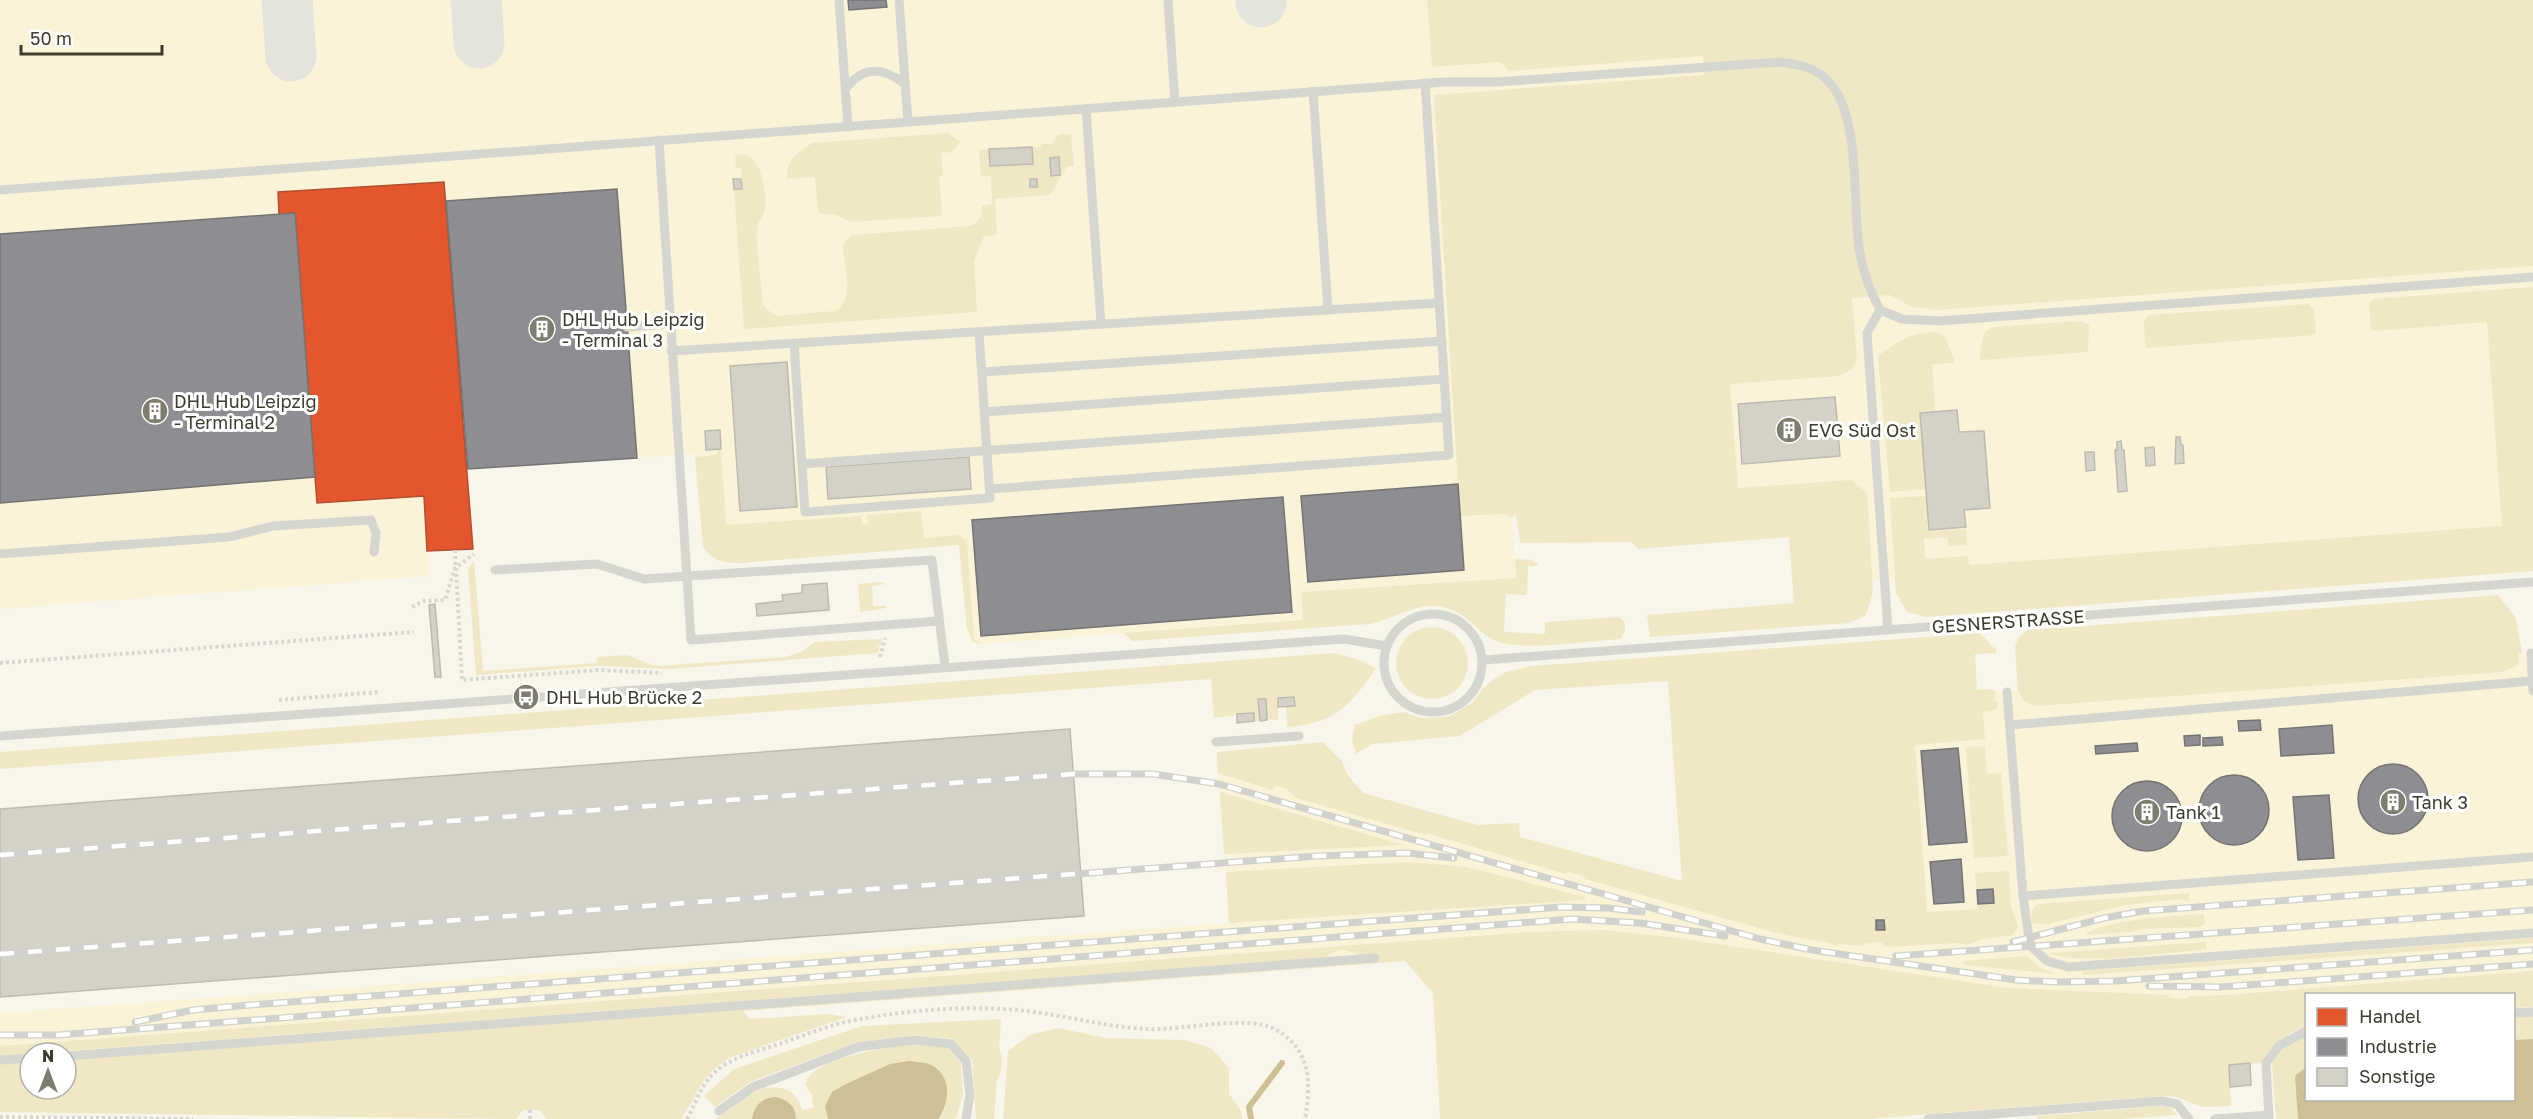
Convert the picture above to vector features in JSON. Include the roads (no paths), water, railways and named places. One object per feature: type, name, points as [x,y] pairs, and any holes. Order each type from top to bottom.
[{"type":"lane","points":[[839,0],[848,127]]},
{"type":"lane","points":[[899,0],[908,122]]},
{"type":"lane","points":[[1168,0],[1175,102]]},
{"type":"lane","points":[[0,190],[1313,91],[1425,83],[1496,82],[1758,62],[1796,64],[1812,69],[1826,78],[1836,90],[1848,122],[1858,244],[1865,281],[1881,310],[1902,319],[1939,321],[2533,277]]},
{"type":"lane","points":[[846,88],[856,75],[873,71],[891,73],[905,84]]},
{"type":"lane","points":[[794,343],[805,512],[990,493],[1449,455],[1425,83]]},
{"type":"lane","points":[[1313,91],[1328,310]]},
{"type":"lane","points":[[1086,109],[1101,324]]},
{"type":"lane","points":[[659,140],[691,640],[939,621]]},
{"type":"lane","points":[[671,351],[1439,303]]},
{"type":"lane","points":[[1881,310],[1867,333],[1888,630]]},
{"type":"lane","points":[[627,327],[670,324]]},
{"type":"lane","points":[[979,332],[990,493]]},
{"type":"lane","points":[[982,372],[1442,341]]},
{"type":"lane","points":[[984,412],[1444,379]]},
{"type":"lane","points":[[802,464],[1447,417]]},
{"type":"lane","points":[[0,554],[229,537],[273,526],[371,520],[376,533],[374,552]]},
{"type":"lane","points":[[495,570],[597,564],[644,579],[932,560],[945,666]]},
{"type":"lane","name":"GESNERSTRASSE","points":[[1483,660],[2533,582]]},
{"type":"lane","points":[[1436,614],[1449,616],[1470,630],[1480,648],[1483,660],[1478,683],[1466,699],[1447,710],[1421,710],[1404,702],[1389,685],[1384,663],[1391,638],[1407,621],[1422,615],[1436,614]]},
{"type":"lane","points":[[0,736],[1344,639],[1387,646]]},
{"type":"lane","points":[[2530,653],[2533,691]]},
{"type":"lane","points":[[2010,726],[2532,681]]},
{"type":"lane","points":[[2007,692],[2023,896],[2032,947],[2047,961],[2068,967],[2533,933]]},
{"type":"lane","points":[[1216,742],[1299,736]]},
{"type":"lane","points":[[2023,896],[2533,857]]},
{"type":"lane","points":[[78,1055],[1375,958]]},
{"type":"lane","points":[[2515,1013],[2533,1011]]},
{"type":"lane","points":[[2215,1119],[2269,1117],[2266,1063],[2279,1046],[2305,1032]]},
{"type":"lane","points":[[719,1111],[753,1087],[858,1047],[914,1040],[951,1044],[966,1061],[970,1095],[966,1119]]},
{"type":"lane","points":[[0,1060],[18,1059]]},
{"type":"lane","points":[[1928,1119],[2162,1101],[2177,1104],[2189,1119]]},
{"type":"waterway","points":[[1251,1119],[1249,1107],[1282,1063]]},
{"type":"railway","points":[[0,855],[1073,774],[1153,774],[1219,784],[1760,939],[1812,950],[2016,980],[2115,981],[2533,950]]},
{"type":"railway","points":[[0,954],[1317,856],[1407,853],[1454,858]]},
{"type":"railway","points":[[2013,942],[2104,918],[2143,911],[2533,882]]},
{"type":"railway","points":[[135,1022],[193,1010],[250,1005],[1561,907],[1608,908],[1642,912]]},
{"type":"railway","points":[[1896,956],[2533,910]]},
{"type":"railway","points":[[0,1035],[58,1035],[1573,919],[1640,923],[1725,936]]},
{"type":"railway","points":[[2149,986],[2221,987],[2533,964]]},
{"type":"place","name":"DHL Hub Leipzig - Terminal 3","points":[[542,329]]},
{"type":"place","name":"DHL Hub Leipzig - Terminal 2","points":[[155,411]]},
{"type":"place","name":"EVG Süd Ost","points":[[1789,430]]},
{"type":"place","name":"DHL Hub Brücke 2","points":[[526,697]]},
{"type":"place","name":"Tank 3","points":[[2393,802]]},
{"type":"place","name":"Tank 1","points":[[2147,812]]}]
